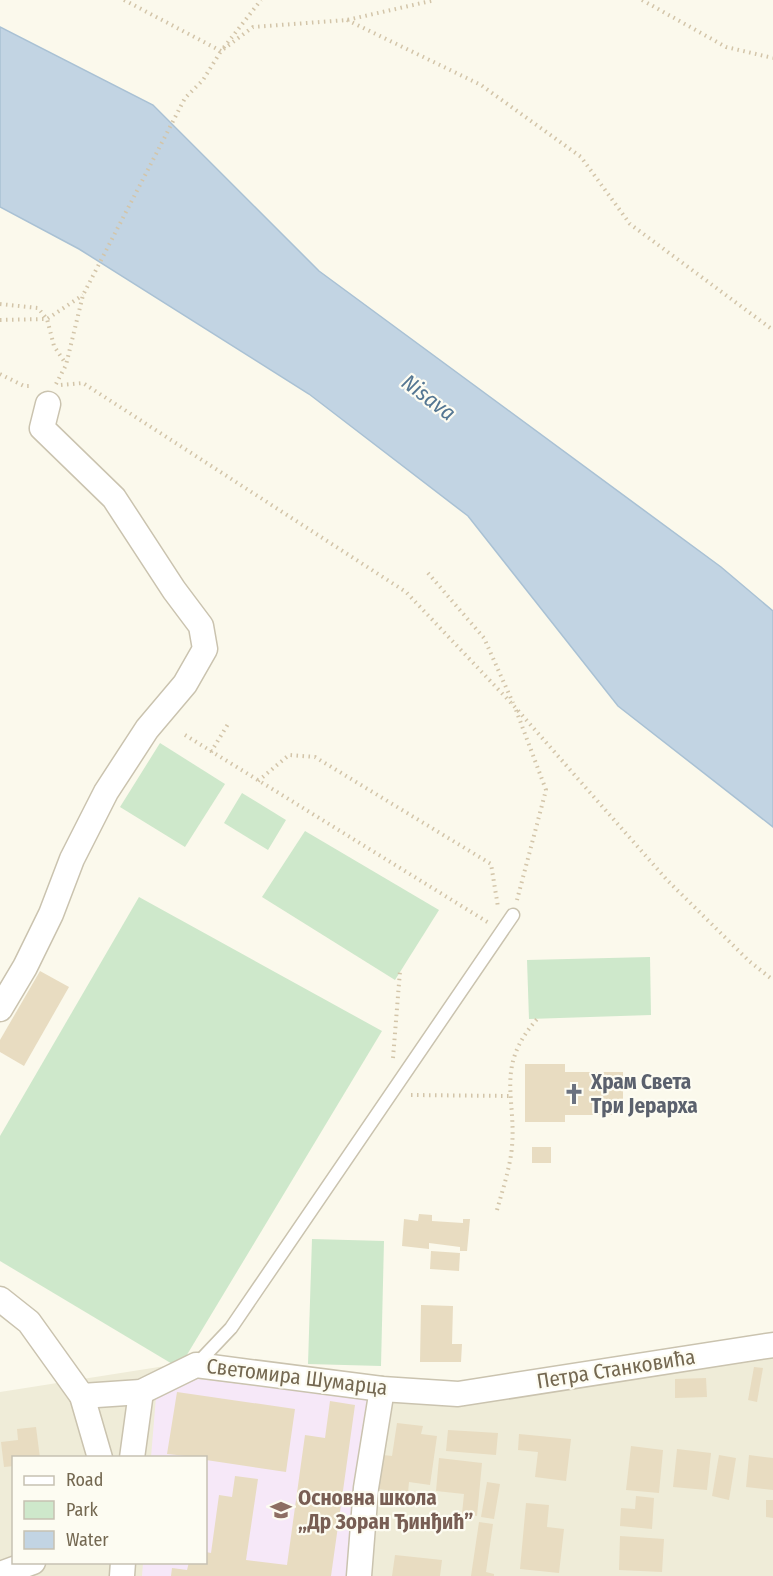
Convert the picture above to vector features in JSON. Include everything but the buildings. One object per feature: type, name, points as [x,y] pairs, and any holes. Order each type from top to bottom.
[{"type":"street","points":[[0,1009],[25,967],[51,914],[72,859],[105,792],[147,729],[185,684],[205,649],[201,626],[174,590],[114,498],[42,428],[41,395]]},
{"type":"street","points":[[0,1299],[29,1322],[82,1396],[99,1456]]},
{"type":"street","name":"Петра Станковића","points":[[458,1394],[773,1344]]},
{"type":"street","name":"Светомира Шумарца","points":[[141,1392],[196,1365],[382,1389],[458,1394]]},
{"type":"street","points":[[359,1576],[366,1488],[382,1389]]},
{"type":"street","points":[[82,1396],[141,1392],[132,1456]]},
{"type":"street","points":[[0,1574],[30,1564]]},
{"type":"lane","points":[[196,1365],[231,1328],[513,915]]},
{"type":"path","points":[[124,0],[221,51]]},
{"type":"path","points":[[261,0],[221,51],[203,80],[185,98],[83,294],[66,364],[55,386],[83,383],[406,592],[514,706],[667,880],[749,961],[773,980]]},
{"type":"path","points":[[221,51],[253,27],[347,20],[435,0]]},
{"type":"path","points":[[642,0],[726,46],[773,58]]},
{"type":"path","points":[[347,20],[481,85],[581,157],[630,224],[773,330]]},
{"type":"path","points":[[0,320],[47,319],[83,294]]},
{"type":"path","points":[[0,304],[38,308],[47,319],[54,346],[66,364]]},
{"type":"path","points":[[0,374],[41,395]]},
{"type":"path","points":[[428,573],[484,638],[514,706],[546,790],[513,915]]},
{"type":"path","points":[[211,752],[228,724]]},
{"type":"path","points":[[185,735],[502,931]]},
{"type":"path","points":[[258,781],[290,755],[315,757],[491,864],[502,931]]},
{"type":"path","points":[[400,971],[389,1095],[509,1096]]},
{"type":"path","points":[[497,1210],[511,1155],[510,1073],[517,1046],[538,1018]]},
{"type":"shaded area","points":[[773,1338],[773,1576],[0,1576],[0,1392],[216,1358],[460,1387]]},
{"type":"shaded area","name":"Основна школа „Др Зоран Ђинђић”","points":[[198,1379],[373,1399],[347,1576],[142,1576],[143,1564],[207,1564],[207,1456],[151,1456],[156,1397]]},
{"type":"green space","points":[[160,743],[225,784],[185,847],[120,807]]},
{"type":"green space","points":[[242,793],[286,820],[268,850],[224,823]]},
{"type":"green space","points":[[305,831],[439,910],[395,980],[262,897]]},
{"type":"green space","points":[[139,897],[382,1031],[179,1368],[0,1261],[0,1136]]},
{"type":"green space","points":[[650,957],[651,1015],[529,1019],[527,960]]},
{"type":"green space","points":[[312,1239],[384,1241],[381,1366],[308,1364]]},
{"type":"water","name":"Nisava","points":[[0,27],[153,105],[319,271],[721,567],[773,611],[773,827],[618,706],[468,516],[309,394],[79,249],[0,207]]},
{"type":"place","name":"Храм Света Три Јерарха","points":[[574,1094]]},
{"type":"place","name":"Основна школа „Др Зоран Ђинђић”","points":[[281,1510]]}]
